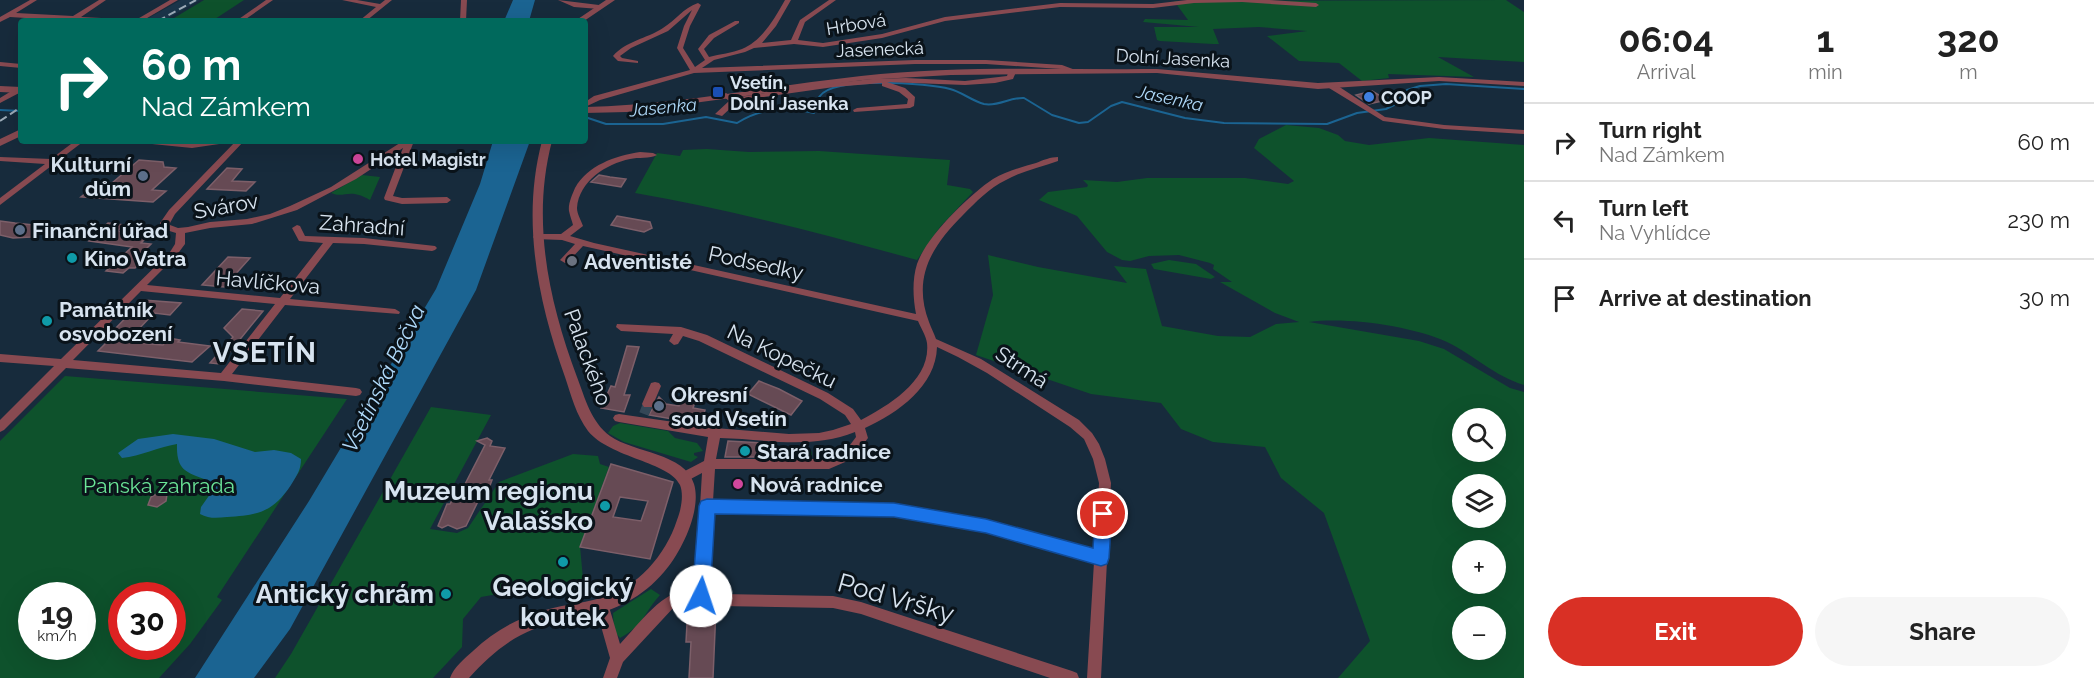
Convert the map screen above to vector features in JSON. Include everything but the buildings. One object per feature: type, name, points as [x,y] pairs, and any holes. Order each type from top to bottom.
[{"type":"street","points":[[0,20],[34,0]]},
{"type":"street","points":[[75,18],[104,0]]},
{"type":"street","points":[[142,18],[175,0]]},
{"type":"street","points":[[243,18],[270,0]]},
{"type":"street","points":[[345,0],[381,6]]},
{"type":"street","points":[[366,18],[389,0]]},
{"type":"street","points":[[463,18],[464,0]]},
{"type":"street","points":[[561,0],[574,5],[599,8]]},
{"type":"street","points":[[584,18],[610,0]]},
{"type":"street","points":[[753,46],[773,26],[788,0]]},
{"type":"street","name":"Hrbová","points":[[794,42],[802,21],[833,0]]},
{"type":"street","name":"Hrbová","points":[[708,60],[753,46],[794,42],[840,43],[882,36],[945,19],[1060,5],[1153,6],[1194,1],[1242,0],[1316,5]]},
{"type":"street","points":[[636,62],[620,60],[616,56],[645,38],[669,27],[683,11],[700,3]]},
{"type":"street","points":[[700,3],[687,26],[680,48],[694,71],[708,60],[700,49],[703,45],[721,30],[737,22]]},
{"type":"street","points":[[8,15],[57,18]]},
{"type":"street","name":"Jasenecká","points":[[588,103],[597,98],[694,71],[924,62],[1056,66],[1074,71]]},
{"type":"street","points":[[0,64],[18,66]]},
{"type":"street","name":"Dolní Jasenka","points":[[730,98],[883,82],[969,83],[1006,78],[1011,76],[1012,72]]},
{"type":"street","name":"Dolní Jasenka","points":[[588,110],[627,109],[730,98],[882,76],[1012,72],[1178,72],[1286,84],[1332,86],[1448,79],[1524,84]]},
{"type":"street","points":[[857,110],[911,105],[912,99],[905,92],[883,82]]},
{"type":"street","points":[[1332,86],[1374,115],[1388,120],[1444,127],[1524,132]]},
{"type":"street","points":[[0,89],[18,90]]},
{"type":"street","points":[[0,101],[18,92]]},
{"type":"street","points":[[719,114],[730,98]]},
{"type":"street","points":[[0,143],[18,134]]},
{"type":"street","points":[[0,202],[76,144]]},
{"type":"street","points":[[172,144],[192,146],[206,144]]},
{"type":"street","name":"Svárov","points":[[237,144],[171,212],[165,223],[166,227],[180,233],[210,225],[250,222],[296,208],[320,196],[404,144]]},
{"type":"street","points":[[408,144],[388,198],[402,201],[447,200]]},
{"type":"street","name":"Palackého","points":[[547,144],[541,178],[538,237],[540,268],[546,305],[559,346],[589,421],[610,444],[668,465],[686,477]]},
{"type":"street","points":[[563,237],[578,226],[573,210],[577,190],[585,177],[603,165],[640,155],[653,155]]},
{"type":"street","points":[[0,159],[53,162]]},
{"type":"street","points":[[619,418],[645,413],[715,433],[806,438],[832,435],[859,426],[901,401],[929,369],[931,342],[923,319],[919,288],[922,264],[941,234],[979,195],[997,182],[1055,159]]},
{"type":"street","name":"Zahradní","points":[[297,228],[302,239],[432,248]]},
{"type":"street","points":[[0,427],[173,254],[180,244],[180,233]]},
{"type":"street","name":"Podsedky","points":[[538,237],[563,237],[581,243],[923,319]]},
{"type":"street","points":[[224,377],[330,240]]},
{"type":"street","points":[[565,260],[581,243]]},
{"type":"street","name":"Havlíčkova","points":[[139,288],[394,312]]},
{"type":"street","name":"Na Kopečku","points":[[621,327],[681,331],[703,338],[824,396],[849,412],[859,426]]},
{"type":"street","points":[[674,341],[681,331]]},
{"type":"street","name":"Strmá","points":[[931,342],[952,348],[980,363],[1087,435],[1100,459],[1105,483],[1101,558]]},
{"type":"street","points":[[0,358],[224,377],[356,392]]},
{"type":"street","points":[[645,413],[655,386]]},
{"type":"street","points":[[458,678],[485,649],[515,629],[547,617],[602,605],[636,590],[647,581],[664,560],[675,541],[687,510],[689,491],[686,477],[709,464],[830,464],[848,456],[862,438],[859,426]]},
{"type":"street","points":[[701,596],[709,464],[715,433]]},
{"type":"street","points":[[707,506],[894,510],[986,526],[1101,558],[1094,678]]},
{"type":"street","name":"Pod Vršky","points":[[617,658],[670,601],[681,597],[701,596],[720,600],[833,602],[861,608],[1072,678]]},
{"type":"street","points":[[602,605],[617,658],[610,678]]},
{"type":"shaded area","points":[[181,0],[200,0],[168,18],[148,18]]},
{"type":"green space","points":[[204,0],[244,0],[217,18],[174,18]]},
{"type":"green space","points":[[1506,0],[1524,12],[1524,62],[1438,57],[1474,77],[1388,74],[1389,78],[1362,81],[1339,63],[1299,61],[1267,36],[1307,31],[1259,27],[1213,29],[1219,44],[1213,44],[1160,41],[1157,40],[1154,27],[1199,27],[1143,22],[1145,19],[1188,20],[1174,1]]},
{"type":"green space","points":[[1286,125],[1319,128],[1338,135],[1345,141],[1369,145],[1429,138],[1524,145],[1524,385],[1494,371],[1447,342],[1416,331],[1360,322],[1309,322],[1419,341],[1444,349],[1510,388],[1524,392],[1524,678],[1338,678],[1370,641],[1324,513],[1281,478],[1265,447],[1213,442],[1181,429],[1161,403],[1091,394],[976,355],[993,295],[988,255],[1038,267],[1127,283],[1114,266],[1146,269],[1162,326],[1218,336],[1250,337],[1276,324],[1299,322],[1275,313],[1220,282],[1232,282],[1213,269],[1214,265],[1210,263],[1179,255],[1122,260],[1107,252],[1077,216],[1039,200],[1048,192],[1087,187],[1088,185],[1083,180],[1117,182],[1147,178],[1245,178],[1288,184],[1294,181],[1254,148],[1259,139]]},
{"type":"green space","points":[[683,150],[749,152],[819,151],[950,160],[947,185],[970,189],[973,192],[940,227],[917,260],[777,223],[635,193],[657,153],[680,156]]},
{"type":"green space","points":[[362,175],[380,177],[370,200],[357,194],[331,193]]},
{"type":"green space","points":[[1169,260],[1196,264],[1215,277],[1211,279],[1154,269],[1151,264]]},
{"type":"green space","name":"Panská zahrada","points":[[65,376],[347,399],[217,597],[222,600],[186,648],[186,582],[108,582],[108,660],[175,660],[159,678],[0,678],[0,441]]},
{"type":"green space","points":[[431,407],[491,415],[430,529],[457,533],[468,528],[499,482],[573,454],[598,456],[600,464],[609,467],[580,546],[583,579],[481,597],[463,619],[462,647],[433,678],[275,678],[291,654]]},
{"type":"green space","points":[[620,423],[668,431],[675,438],[697,443],[703,451],[694,453],[698,457],[691,462],[624,442],[608,433],[613,426]]},
{"type":"green space","points":[[779,449],[808,449],[812,452],[812,459],[769,458],[770,453]]},
{"type":"green space","points":[[651,589],[660,595],[639,623],[620,638],[614,631],[613,613]]},
{"type":"water","points":[[513,0],[535,0],[530,18],[505,18]]},
{"type":"water","name":"Vsetínská Bečva","points":[[492,144],[529,144],[476,290],[290,629],[254,678],[195,678],[309,501],[436,289],[480,184]]},
{"type":"water","points":[[173,434],[214,439],[255,452],[274,450],[291,453],[301,459],[300,466],[284,494],[264,510],[238,516],[207,517],[200,514],[201,507],[213,490],[211,482],[182,467],[177,454],[177,444],[129,457],[122,458],[118,453],[138,439]]},
{"type":"waterway","name":"Jasenka","points":[[588,118],[606,124],[663,124],[706,117],[737,123],[765,111],[784,109],[814,113],[820,96],[829,90],[843,86],[861,83],[903,83],[950,89],[989,105],[1024,98],[1052,115],[1079,123],[1088,122],[1111,106],[1122,102],[1185,118],[1224,123],[1327,124],[1357,113],[1386,109],[1394,105],[1407,90],[1420,86],[1446,84],[1524,89]]},
{"type":"waterway","points":[[0,110],[18,111]]},
{"type":"tunnel","points":[[644,414],[648,404]]},
{"type":"railway","points":[[163,18],[196,0]]},
{"type":"railway","points":[[0,121],[18,109]]},
{"type":"place","name":"Vsetín, Dolní Jasenka","points":[[718,92]]},
{"type":"place","name":"COOP","points":[[1369,97]]},
{"type":"place","name":"Hotel Magistr","points":[[358,159]]},
{"type":"place","name":"Kulturní dům","points":[[143,176]]},
{"type":"place","name":"Finanční úřad","points":[[20,230]]},
{"type":"place","name":"Kino Vatra","points":[[72,258]]},
{"type":"place","name":"Adventisté","points":[[572,261]]},
{"type":"place","name":"Památník osvobození","points":[[47,321]]},
{"type":"place","name":"Okresní soud Vsetín","points":[[659,406]]},
{"type":"place","name":"Stará radnice","points":[[745,451]]},
{"type":"place","name":"Nová radnice","points":[[738,484]]},
{"type":"place","name":"Muzeum regionu Valašsko","points":[[605,506]]},
{"type":"place","name":"Geologický koutek","points":[[563,562]]},
{"type":"place","name":"Antický chrám","points":[[446,594]]},
{"type":"district","name":"VSETÍN","points":[[265,352]]},
{"type":"route","points":[[701,596],[707,506],[894,510],[986,526],[1101,558],[1103,514]]}]
